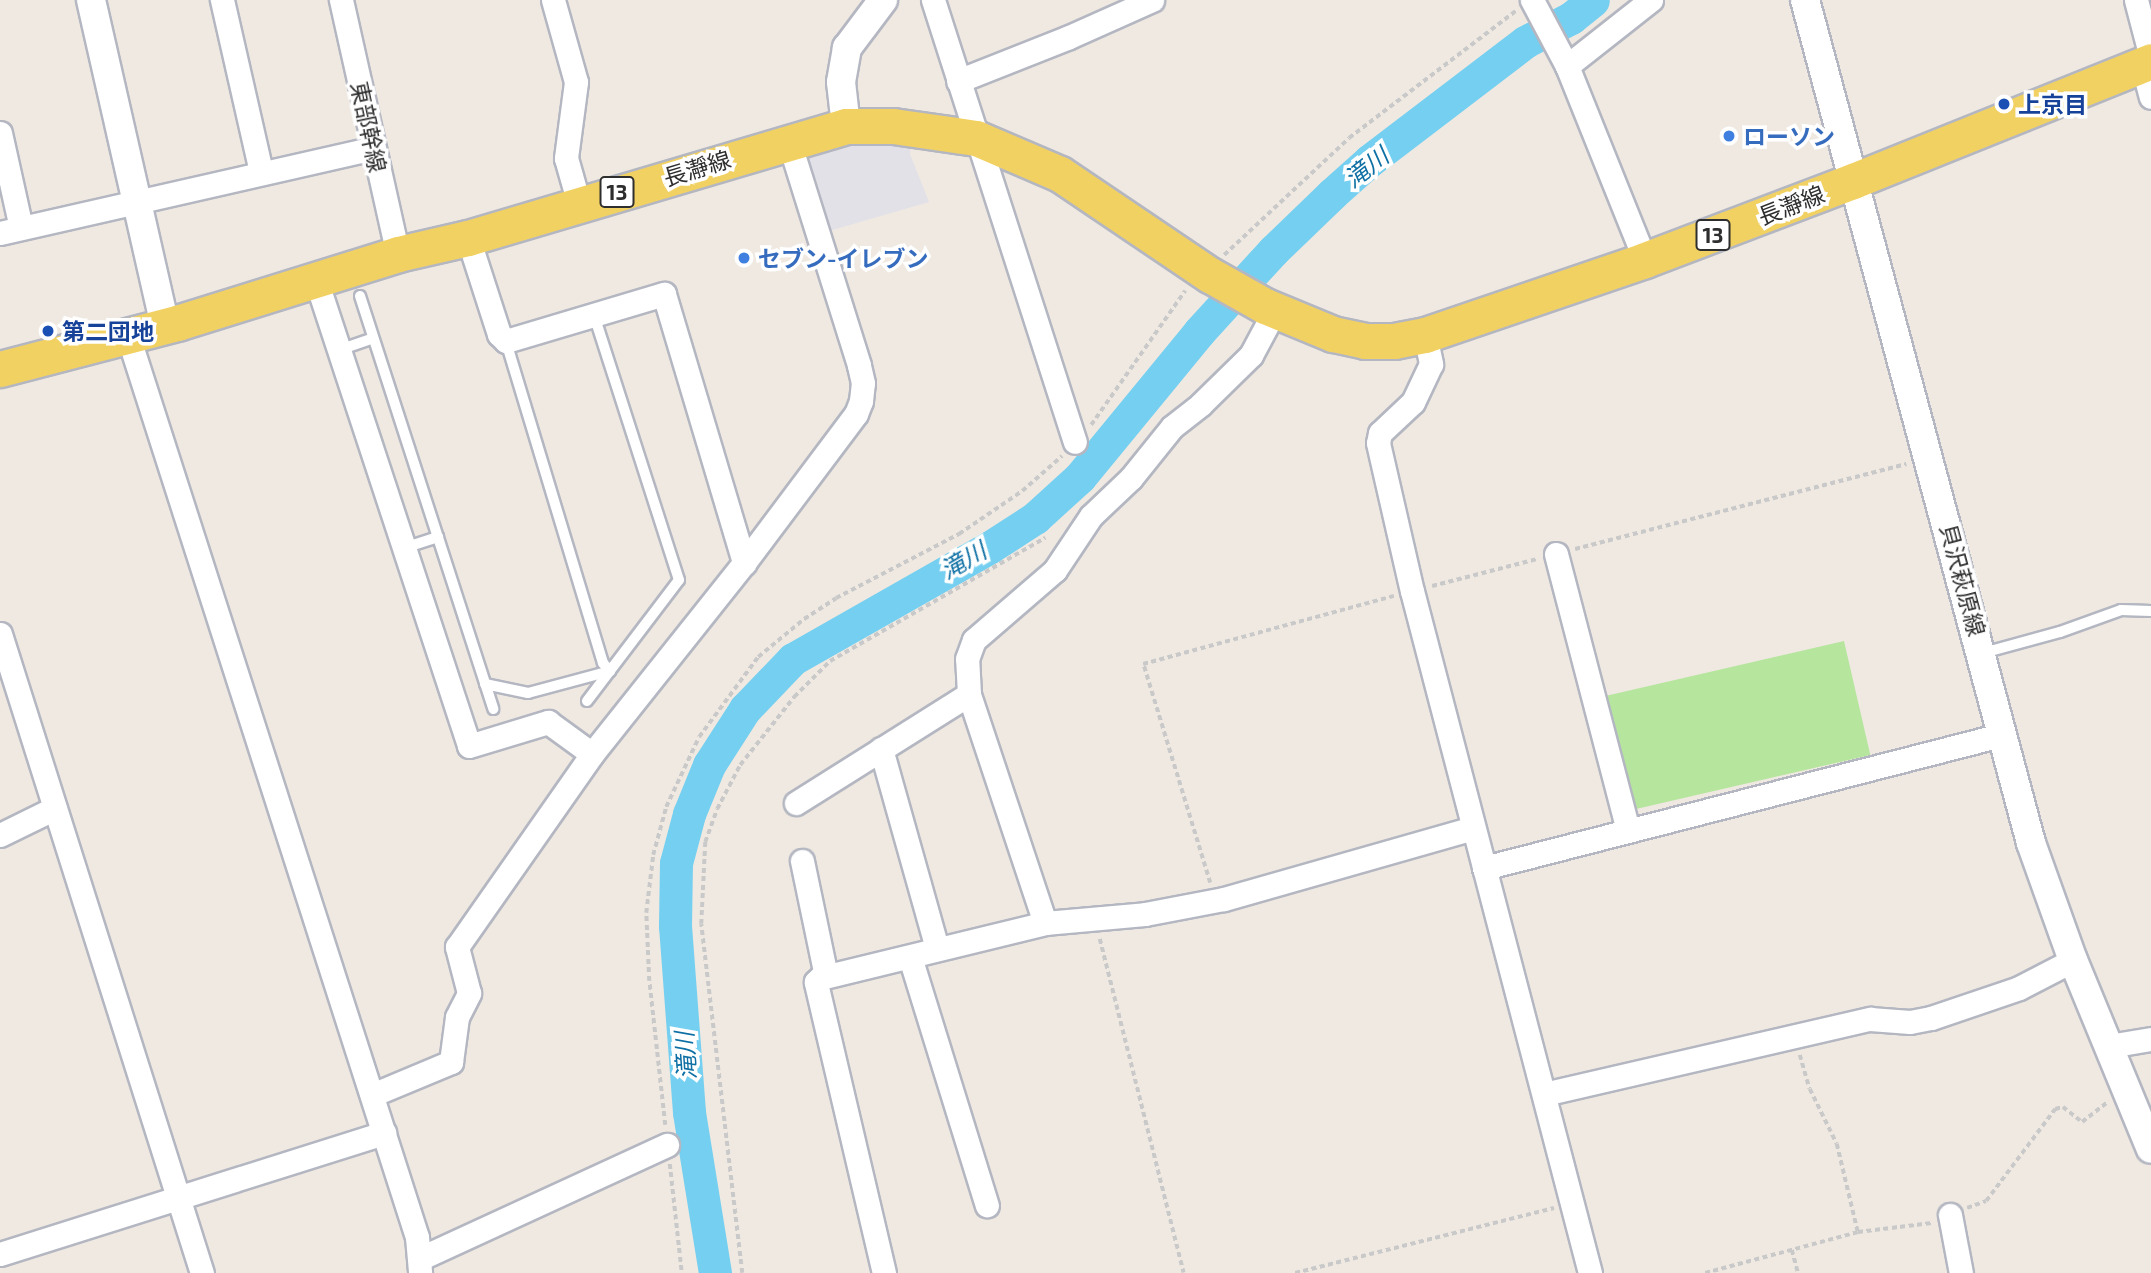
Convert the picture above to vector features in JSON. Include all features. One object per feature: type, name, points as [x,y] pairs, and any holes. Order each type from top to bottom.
[{"type":"main road","name":"長瀞線","points":[[1270,308],[1333,334],[1365,341],[1394,341],[1425,335],[1646,260],[2149,70]]},
{"type":"main road","name":"長瀞線","points":[[0,369],[165,326],[398,254],[468,238],[846,126],[893,126],[976,138],[1060,174],[1207,274]]},
{"type":"main road","name":"13","points":[[1207,274],[1270,308]]},
{"type":"street","points":[[91,0],[165,326]]},
{"type":"street","points":[[222,0],[261,172]]},
{"type":"street","name":"東部幹線","points":[[341,0],[398,254]]},
{"type":"street","points":[[553,0],[576,82],[566,158],[579,204]]},
{"type":"street","points":[[846,126],[841,82],[847,48],[883,0]]},
{"type":"street","points":[[933,0],[1075,442]]},
{"type":"street","points":[[958,80],[1069,37],[1152,0]]},
{"type":"street","points":[[1565,62],[1651,0]]},
{"type":"street","name":"貝沢萩原線","points":[[1805,0],[1930,458],[2031,843],[2073,960],[2151,1149]]},
{"type":"street","points":[[2136,0],[2149,70]]},
{"type":"street","points":[[1533,2],[1565,62],[1646,260]]},
{"type":"street","points":[[0,133],[10,230],[373,148]]},
{"type":"street","points":[[372,1095],[451,1062],[457,1017],[469,993],[457,947],[592,754],[744,563],[856,414],[862,401],[863,383],[789,142]]},
{"type":"street","points":[[468,238],[499,334],[506,341],[664,294],[744,563]]},
{"type":"street","points":[[316,280],[469,746],[548,722],[592,754]]},
{"type":"street","points":[[1045,923],[970,694],[967,659],[974,639],[1055,570],[1091,516],[1131,478],[1172,427],[1202,404],[1251,355],[1270,308]]},
{"type":"street","points":[[1425,335],[1431,364],[1413,402],[1380,433],[1378,443],[1412,591],[1590,1273]]},
{"type":"street","points":[[128,336],[417,1237],[420,1265],[667,1145]]},
{"type":"street","points":[[1556,554],[1628,831]]},
{"type":"street","points":[[0,634],[202,1273]]},
{"type":"street","points":[[796,803],[970,694]]},
{"type":"street","points":[[1484,868],[2001,735]]},
{"type":"street","points":[[881,749],[937,948]]},
{"type":"street","points":[[1,833],[55,808]]},
{"type":"street","points":[[884,1273],[816,982],[826,976],[1045,923],[1145,914],[1215,898],[1224,899],[1473,828]]},
{"type":"street","points":[[802,861],[826,976]]},
{"type":"street","points":[[910,957],[987,1205]]},
{"type":"street","points":[[1544,1094],[1870,1019],[1910,1022],[1931,1018],[2019,988],[2073,960]]},
{"type":"street","points":[[2109,1046],[2151,1039]]},
{"type":"street","points":[[0,1254],[384,1133]]},
{"type":"street","points":[[1950,1215],[1961,1273]]},
{"type":"lane","points":[[360,296],[493,709]]},
{"type":"lane","points":[[587,701],[679,580],[594,315]]},
{"type":"lane","points":[[339,350],[373,338]]},
{"type":"lane","points":[[506,341],[603,663],[610,671]]},
{"type":"lane","points":[[404,548],[438,537]]},
{"type":"lane","points":[[1982,653],[2060,632],[2121,610],[2151,611]]},
{"type":"lane","points":[[485,684],[528,693],[610,671]]},
{"type":"path","points":[[682,1273],[649,981],[646,913],[653,855],[666,807],[699,737],[758,657],[804,619],[835,598],[959,534],[1022,491],[1075,442],[1119,388],[1175,303],[1349,138],[1455,54],[1533,2]]},
{"type":"path","points":[[1215,898],[1143,664],[1412,591],[1930,458]]},
{"type":"path","points":[[1095,917],[1184,1273]]},
{"type":"path","points":[[1794,1036],[1810,1089],[1836,1144],[1858,1232]]},
{"type":"path","points":[[1704,1273],[1858,1232],[1923,1225],[1986,1201],[2055,1109],[2063,1107],[2082,1122],[2125,1088]]},
{"type":"path","points":[[1295,1273],[1571,1204]]},
{"type":"path","points":[[1792,1250],[1798,1273]]},
{"type":"shaded area","points":[[845,141],[911,141],[910,154],[929,202],[829,231],[804,161],[808,149]]},
{"type":"green space","points":[[1844,641],[1870,755],[1631,810],[1604,696]]},
{"type":"waterway","name":"滝川","points":[[715,1273],[689,1112],[675,926],[676,863],[689,814],[709,765],[745,709],[793,659],[990,547],[1035,518],[1080,477],[1199,332],[1273,251],[1332,194],[1369,161],[1525,42],[1571,18],[1593,0]]},
{"type":"place","name":"上京目","points":[[2004,104]]},
{"type":"place","name":"ローソン","points":[[1729,136]]},
{"type":"place","name":"セブン-イレブン","points":[[744,258]]},
{"type":"place","name":"第二団地","points":[[48,331]]}]
